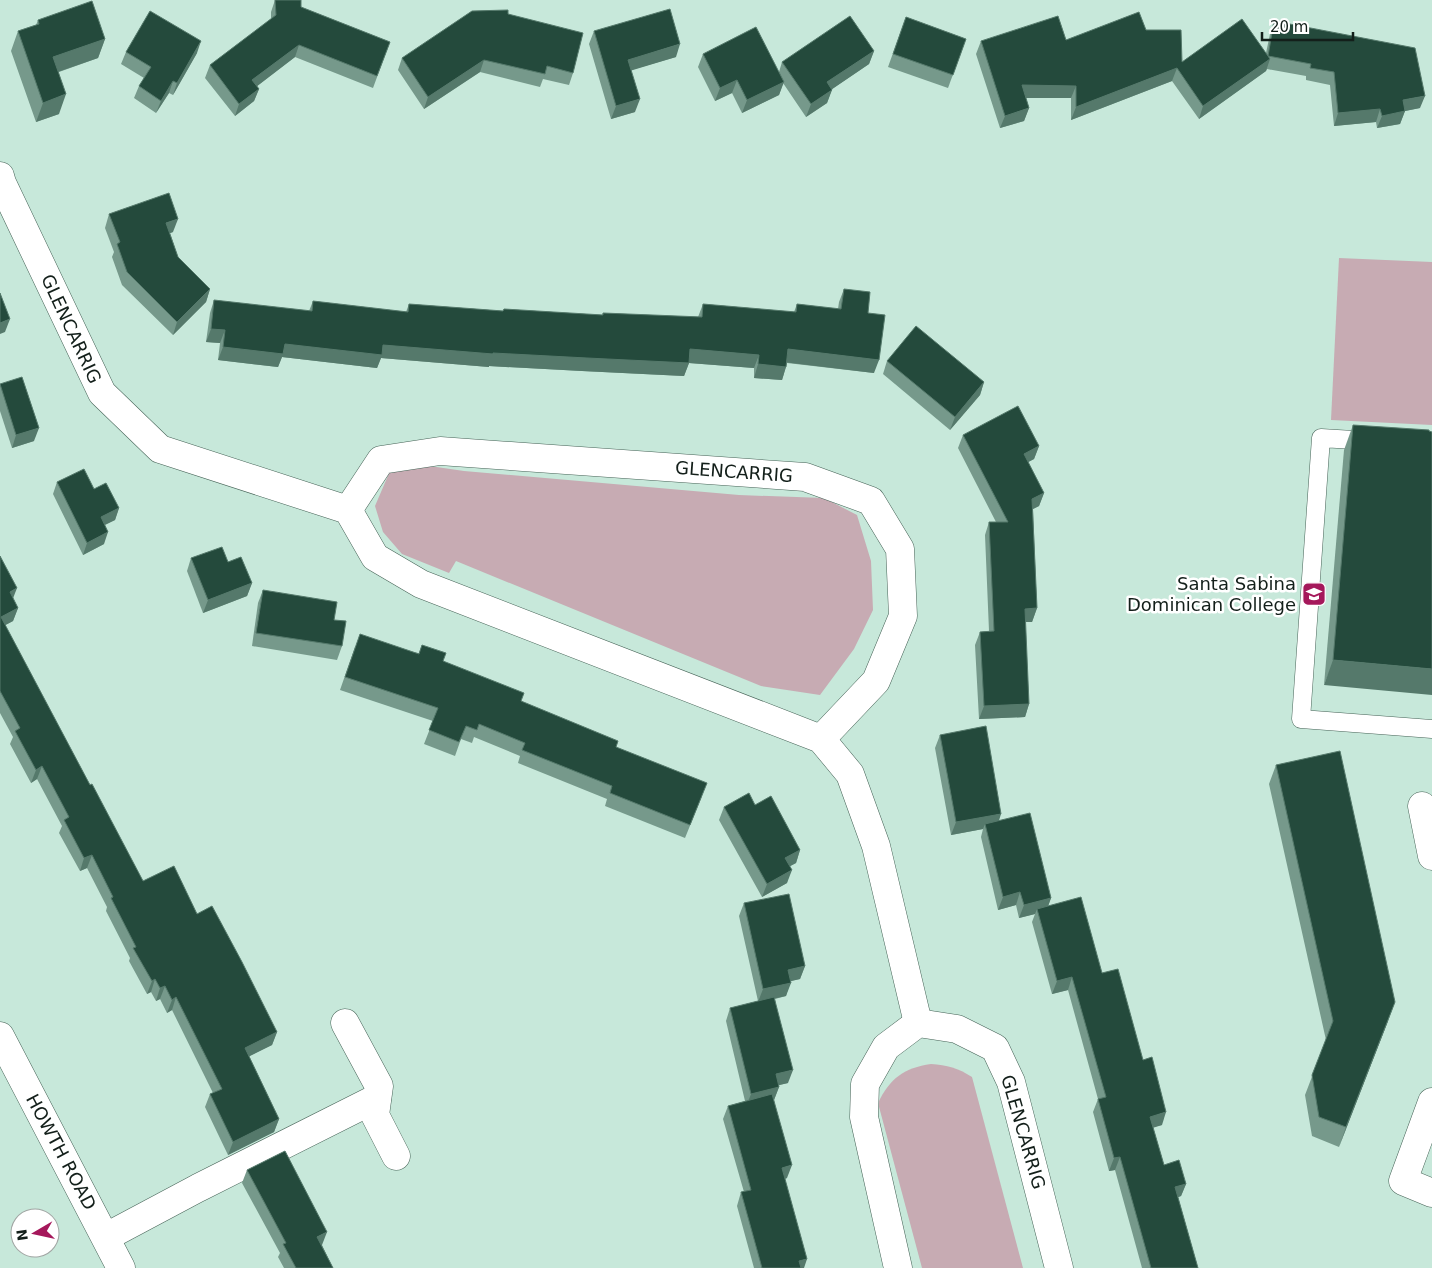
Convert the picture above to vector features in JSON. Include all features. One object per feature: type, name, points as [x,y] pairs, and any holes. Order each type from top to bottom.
[{"type":"street","name":"GLENCARRIG","points":[[0,176],[102,393],[160,449],[348,510],[381,460],[440,451],[805,477],[871,501],[900,549],[903,616],[876,681],[821,739]]},
{"type":"street","points":[[348,510],[375,557],[421,584],[821,739],[850,774],[876,846],[918,1023],[886,1047],[865,1084],[864,1117],[898,1268]]},
{"type":"street","points":[[1422,806],[1432,856]]},
{"type":"street","points":[[345,1023],[378,1086],[374,1115],[396,1156]]},
{"type":"street","name":"GLENCARRIG","points":[[918,1023],[957,1029],[995,1048],[1011,1082],[1059,1268]]},
{"type":"street","name":"HOWTH ROAD","points":[[0,1036],[121,1268]]},
{"type":"street","points":[[106,1238],[198,1188],[377,1098]]},
{"type":"street","points":[[1432,1102],[1403,1181],[1432,1193]]},
{"type":"lane","points":[[1386,442],[1321,438],[1301,719],[1432,729]]},
{"type":"shaded area","points":[[1339,258],[1432,262],[1432,425],[1331,420]]},
{"type":"shaded area","points":[[409,463],[464,471],[739,495],[824,498],[857,515],[871,561],[873,610],[854,649],[820,695],[761,686],[456,561],[449,573],[402,554],[383,532],[375,506],[390,471]]},
{"type":"shaded area","points":[[931,1064],[962,1071],[972,1077],[1023,1268],[922,1268],[878,1103],[888,1087],[899,1076],[913,1068]]},
{"type":"building","points":[[275,0],[301,0],[301,7],[390,42],[377,76],[299,45],[252,80],[259,89],[239,104],[210,65],[276,15]]},
{"type":"building","points":[[92,1],[105,39],[53,57],[66,94],[43,103],[18,31],[39,24],[38,20]]},
{"type":"building","points":[[670,9],[680,44],[628,60],[640,99],[616,106],[594,31]]},
{"type":"building","points":[[508,10],[508,14],[583,33],[573,73],[547,66],[545,74],[484,60],[428,97],[402,58],[472,11]]},
{"type":"building","points":[[150,11],[201,41],[177,83],[173,81],[161,101],[139,86],[151,67],[126,52]]},
{"type":"building","points":[[1139,12],[1146,30],[1181,30],[1182,62],[1242,19],[1270,59],[1203,106],[1177,68],[1076,107],[1076,86],[1022,85],[1029,108],[1005,116],[981,41],[1058,16],[1066,40]]},
{"type":"building","points":[[850,16],[874,51],[827,82],[832,90],[811,104],[782,62]]},
{"type":"building","points":[[906,17],[966,39],[953,75],[893,54]]},
{"type":"building","points":[[1274,21],[1415,48],[1425,96],[1403,100],[1405,111],[1382,116],[1380,109],[1338,113],[1334,72],[1310,68],[1311,64],[1268,56]]},
{"type":"building","points":[[756,27],[784,82],[747,100],[737,80],[720,88],[703,54]]},
{"type":"building","points":[[169,193],[178,219],[166,223],[178,257],[210,289],[177,322],[127,272],[117,244],[120,242],[109,214]]},
{"type":"building","points":[[844,289],[870,292],[868,313],[885,315],[879,360],[788,349],[786,367],[758,364],[759,355],[690,349],[689,363],[493,354],[383,345],[382,355],[285,344],[283,354],[223,347],[225,330],[211,329],[214,300],[312,311],[313,301],[408,312],[409,304],[503,311],[504,309],[603,315],[603,313],[702,317],[703,304],[796,312],[797,304],[841,309]]},
{"type":"building","points":[[0,293],[10,319],[0,323]]},
{"type":"building","points":[[916,326],[984,382],[955,417],[887,361]]},
{"type":"building","points":[[22,377],[39,428],[16,435],[0,384]]},
{"type":"building","points":[[1018,406],[1039,446],[1024,454],[1044,493],[1032,499],[1037,608],[1025,609],[1029,704],[984,706],[980,632],[994,631],[989,522],[1008,522],[963,435]]},
{"type":"building","points":[[1353,425],[1429,430],[1432,432],[1432,669],[1333,660]]},
{"type":"building","points":[[84,469],[94,489],[106,483],[119,508],[101,517],[108,532],[87,543],[57,482]]},
{"type":"building","points":[[222,547],[228,562],[241,557],[252,583],[208,600],[191,558]]},
{"type":"building","points":[[0,556],[17,588],[10,592],[18,608],[1,617],[143,881],[174,866],[197,914],[212,906],[277,1032],[245,1048],[279,1119],[233,1142],[210,1094],[222,1089],[176,997],[172,1000],[165,986],[160,988],[155,979],[152,981],[133,948],[136,947],[92,855],[84,858],[64,820],[69,817],[42,766],[36,770],[15,731],[20,728],[0,691]]},
{"type":"building","points":[[263,590],[337,602],[334,620],[346,621],[342,646],[256,633]]},
{"type":"building","points":[[360,634],[419,654],[422,645],[446,653],[443,661],[524,693],[521,701],[618,741],[616,747],[707,783],[690,825],[610,793],[612,786],[522,750],[525,743],[479,724],[477,730],[466,726],[459,742],[429,730],[438,708],[345,677]]},
{"type":"building","points":[[986,726],[1001,814],[956,822],[940,735]]},
{"type":"building","points":[[1340,751],[1395,1002],[1346,1127],[1319,1117],[1312,1075],[1333,1021],[1276,765]]},
{"type":"building","points":[[749,793],[755,805],[771,796],[800,850],[785,858],[792,870],[767,884],[724,807]]},
{"type":"building","points":[[1030,813],[1051,898],[1024,905],[1020,892],[1003,897],[985,824]]},
{"type":"building","points":[[789,894],[805,966],[788,970],[791,983],[763,989],[744,903]]},
{"type":"building","points":[[1081,897],[1102,973],[1118,969],[1143,1060],[1152,1057],[1166,1112],[1150,1117],[1164,1165],[1179,1160],[1186,1184],[1175,1187],[1198,1268],[1151,1268],[1120,1157],[1114,1158],[1098,1099],[1106,1097],[1072,977],[1057,981],[1037,909]]},
{"type":"building","points":[[774,997],[793,1070],[776,1074],[779,1087],[751,1094],[730,1008]]},
{"type":"building","points":[[772,1094],[792,1165],[782,1168],[807,1259],[799,1261],[801,1268],[762,1268],[741,1192],[751,1190],[728,1106]]},
{"type":"building","points":[[285,1151],[327,1232],[317,1237],[333,1268],[296,1268],[283,1244],[286,1243],[247,1170]]},
{"type":"place","name":"Santa Sabina Dominican College","points":[[1314,594]]}]
